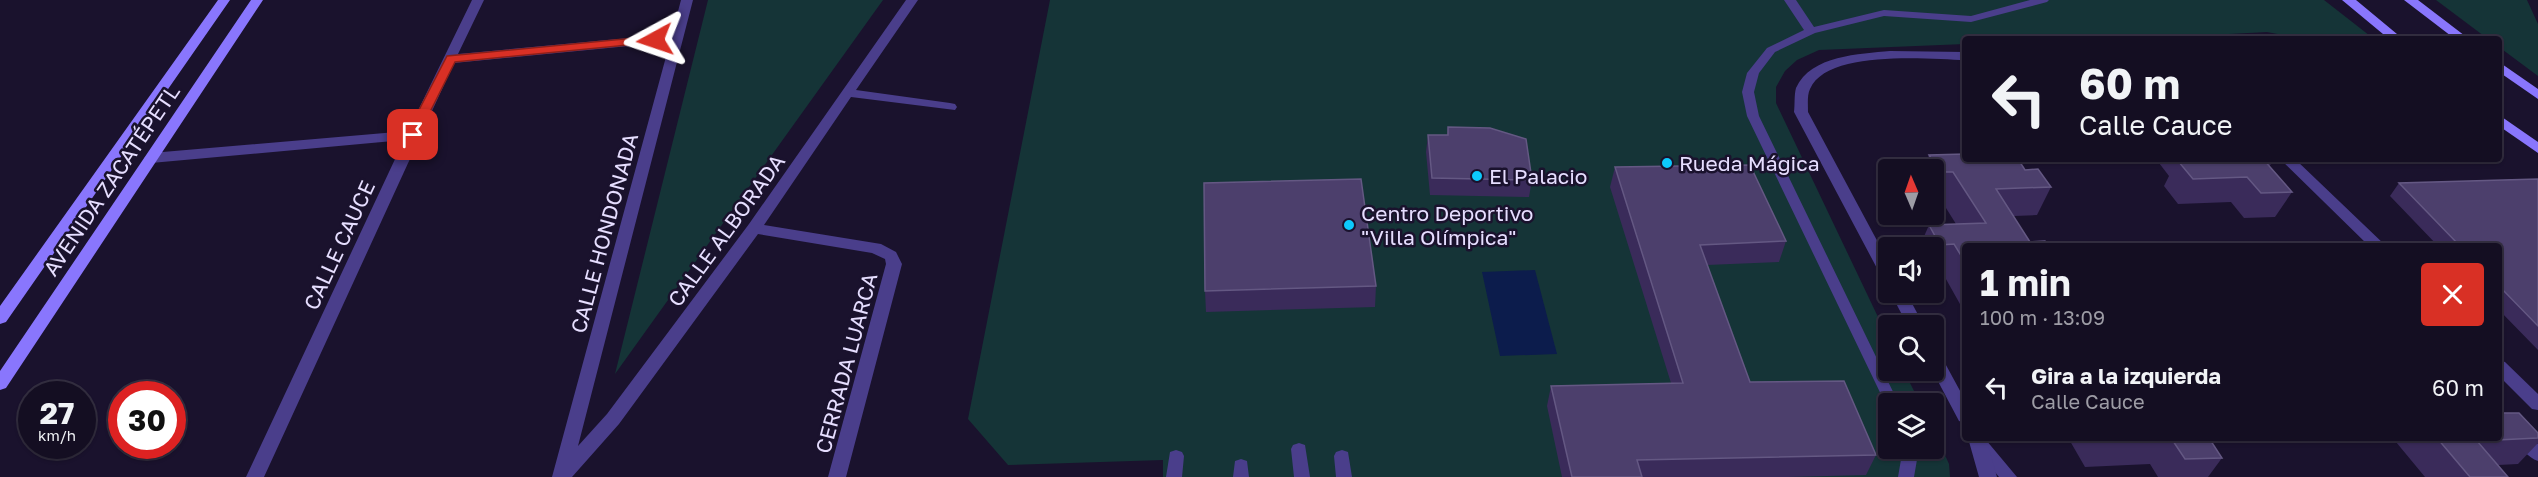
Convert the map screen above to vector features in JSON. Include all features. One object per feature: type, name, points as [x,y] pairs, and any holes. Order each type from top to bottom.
[{"type":"main road","name":"AVENIDA ZACATÉPETL","points":[[0,318],[224,0]]},
{"type":"main road","name":"AVENIDA ZACATÉPETL","points":[[0,384],[257,0]]},
{"type":"main road","points":[[2348,0],[2393,36]]},
{"type":"main road","points":[[2410,0],[2459,36]]},
{"type":"main road","points":[[2502,68],[2538,95]]},
{"type":"main road","points":[[2502,121],[2538,149]]},
{"type":"main road","points":[[2514,131],[2538,154]]},
{"type":"street","name":"CALLE CAUCE","points":[[255,477],[478,0]]},
{"type":"street","name":"CALLE HONDONADA","points":[[561,477],[687,0]]},
{"type":"street","name":"CALLE ALBORADA","points":[[561,477],[613,419],[754,228],[850,93],[907,3]]},
{"type":"street","points":[[451,59],[678,38]]},
{"type":"street","points":[[1878,255],[1801,112],[1798,98],[1806,78],[1825,65],[1858,57],[1962,58]]},
{"type":"street","points":[[850,93],[950,107]]},
{"type":"street","points":[[152,158],[413,135]]},
{"type":"street","points":[[2290,162],[2375,243]]},
{"type":"street","name":"CERRADA LUARCA","points":[[754,228],[876,248],[891,256],[894,264],[837,477]]},
{"type":"street","points":[[2502,369],[2538,405]]},
{"type":"street","points":[[1944,377],[1962,410]]},
{"type":"street","points":[[1978,441],[1988,477]]},
{"type":"lane","points":[[1790,0],[1811,31]]},
{"type":"lane","points":[[1888,393],[1753,116],[1748,92],[1753,73],[1772,50],[1811,31],[1884,13],[1971,19],[2043,0]]},
{"type":"lane","points":[[2512,426],[2538,455]]},
{"type":"lane","points":[[1979,441],[2009,477]]},
{"type":"lane","points":[[1299,449],[1302,477]]},
{"type":"lane","points":[[1174,477],[1176,456]]},
{"type":"lane","points":[[1342,456],[1344,477]]},
{"type":"lane","points":[[1906,477],[1909,459]]},
{"type":"green space","points":[[708,0],[883,0],[615,374]]},
{"type":"green space","name":"Centro Deportivo \"Villa Olímpica\"","points":[[1050,0],[2324,0],[2370,36],[2288,36],[2267,32],[2192,36],[1962,36],[1962,44],[1819,50],[1797,60],[1785,71],[1776,87],[1776,103],[1878,317],[1878,381],[1909,381],[1915,393],[1878,393],[1878,459],[1944,459],[1944,453],[1949,464],[1950,477],[1163,477],[1163,460],[1008,465],[968,419]]},
{"type":"green space","points":[[2436,0],[2527,0],[2538,24],[2538,76],[2502,49],[2502,36],[2484,36]]},
{"type":"water","points":[[1535,270],[1557,354],[1500,356],[1482,272]]},
{"type":"building","name":"El Palacio","points":[[1448,127],[1490,128],[1526,139],[1532,180],[1432,178],[1428,135],[1448,135]]},
{"type":"building","points":[[1962,154],[1962,162],[2020,162],[2025,170],[2038,169],[2051,187],[1996,189],[2030,242],[2045,241],[2046,243],[1962,243],[1962,257],[1954,244],[1944,245],[1944,237],[1936,237],[1929,225],[1986,223],[1953,172],[1944,172],[1944,159],[1932,159],[1929,155]]},
{"type":"building","points":[[2179,162],[2266,162],[2292,192],[2261,193],[2247,177],[2193,179]]},
{"type":"building","points":[[1750,165],[1786,241],[1700,245],[1750,382],[1844,381],[1876,455],[1637,460],[1642,477],[1572,477],[1551,386],[1683,383],[1615,167]]},
{"type":"building","points":[[1361,179],[1376,286],[1205,291],[1204,183]]},
{"type":"building","points":[[2538,179],[2538,326],[2502,289],[2502,243],[2457,243],[2399,183]]},
{"type":"building","points":[[2502,412],[2519,413],[2538,433],[2538,438],[2502,440]]},
{"type":"building","points":[[2173,441],[2211,441],[2222,458],[2185,459]]},
{"type":"building","points":[[2440,441],[2477,441],[2508,477],[2470,477]]},
{"type":"place","name":"Rueda Mágica","points":[[1667,163]]},
{"type":"place","name":"El Palacio","points":[[1477,176]]},
{"type":"place","name":"Centro Deportivo \"Villa Olímpica\"","points":[[1349,225]]},
{"type":"route","points":[[413,135],[451,59],[655,40]]}]
